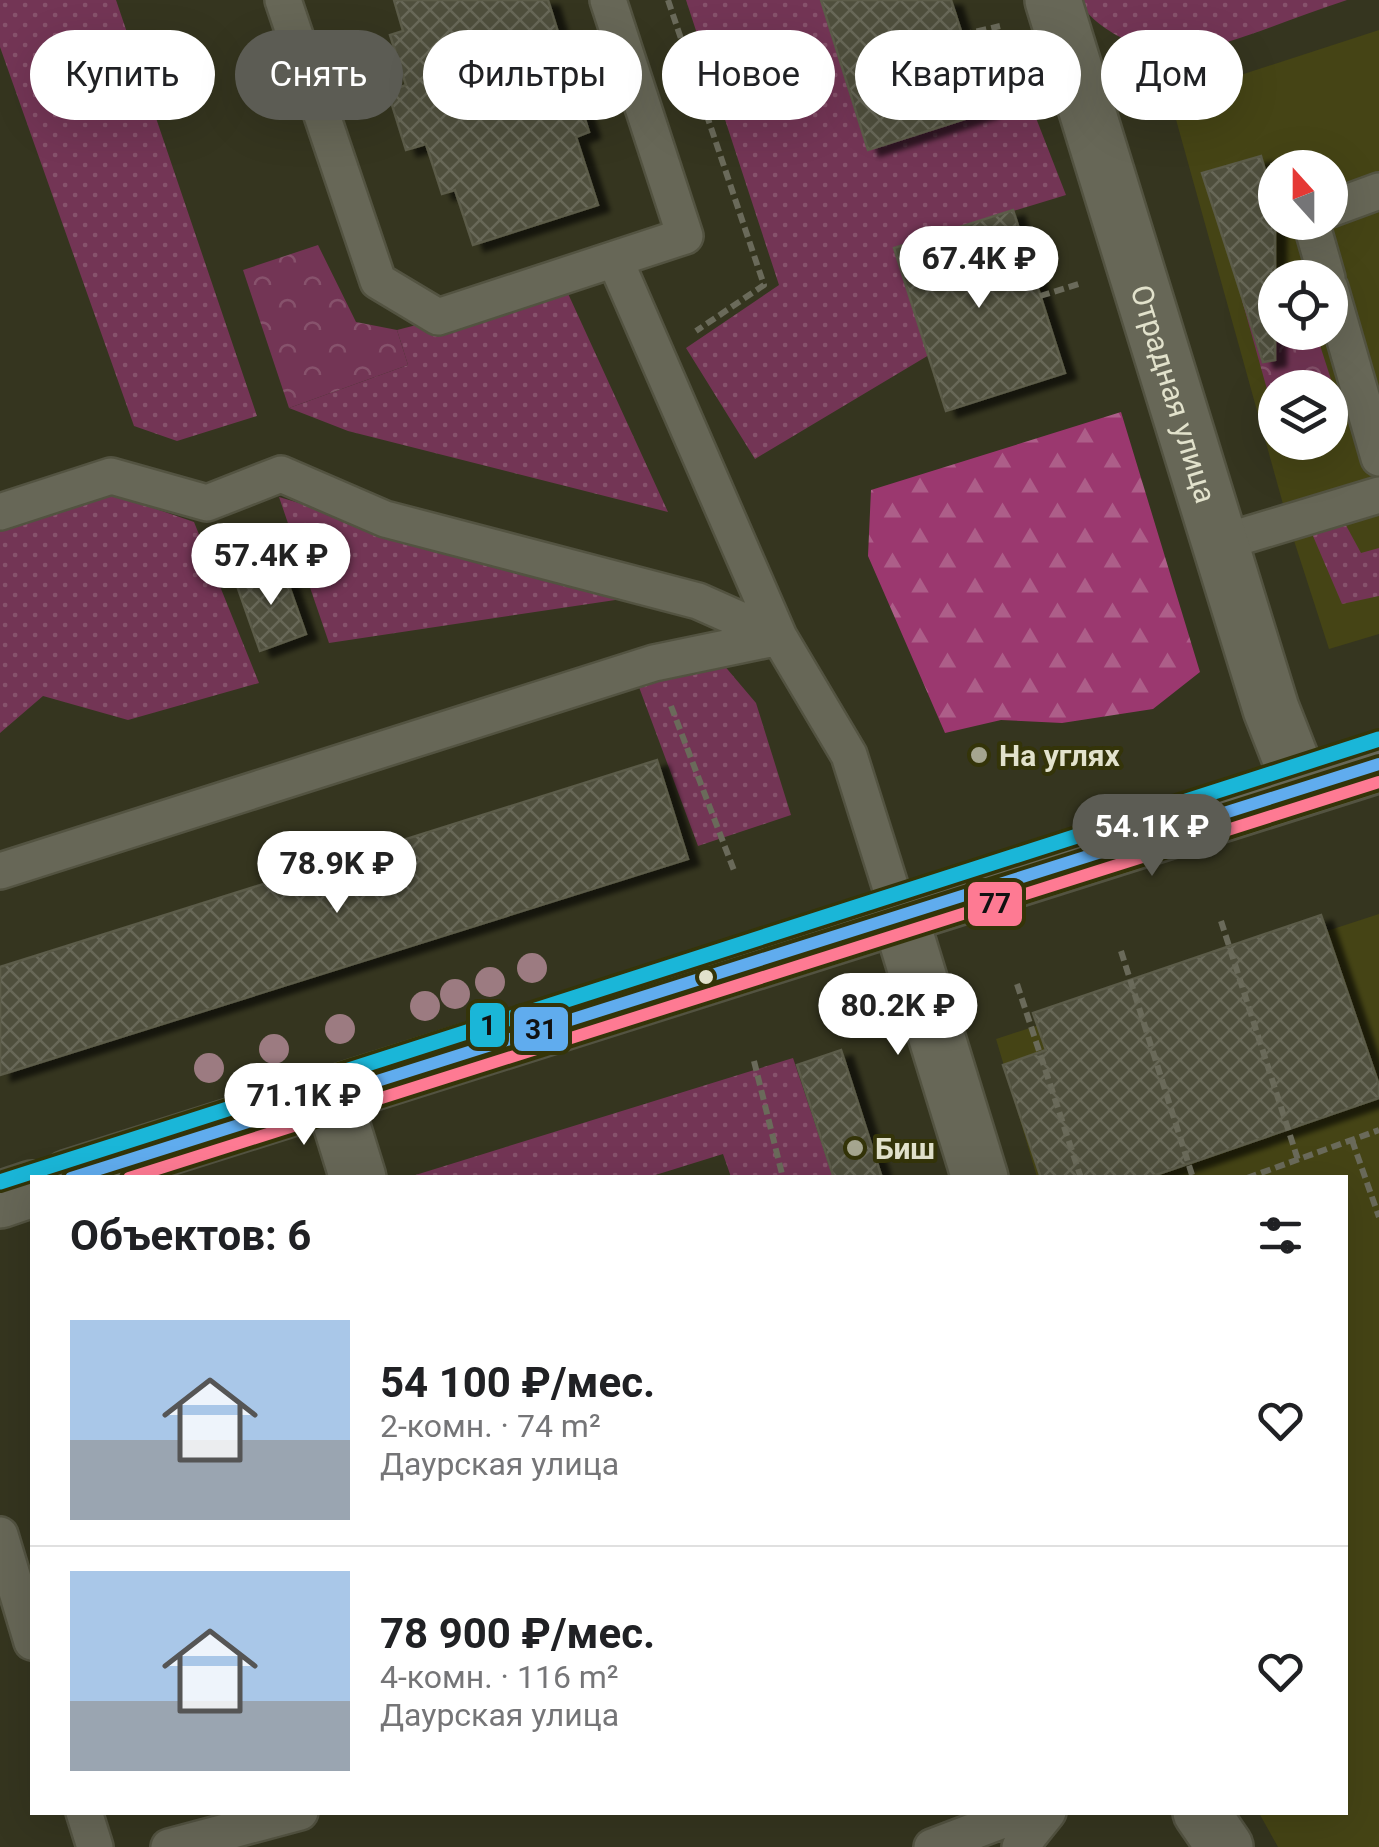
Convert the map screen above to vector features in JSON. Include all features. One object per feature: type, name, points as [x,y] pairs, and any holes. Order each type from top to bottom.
[{"type":"street","name":"Отрадная улица","points":[[1053,0],[1271,709],[1302,788]]},
{"type":"street","points":[[89,1175],[158,1164],[332,1094],[1379,764]]},
{"type":"street","points":[[899,914],[979,1175]]},
{"type":"street","points":[[332,1094],[357,1175]]},
{"type":"street","points":[[0,1200],[30,1190]]},
{"type":"street","points":[[1204,1815],[1225,1847]]},
{"type":"lane","points":[[282,0],[378,281],[438,317],[685,236],[608,0]]},
{"type":"lane","points":[[1348,203],[1379,191]]},
{"type":"lane","points":[[615,260],[779,637],[849,755],[899,914]]},
{"type":"lane","points":[[1348,350],[1379,458]]},
{"type":"lane","points":[[0,512],[111,476],[207,503],[281,474],[385,519],[698,601],[779,637]]},
{"type":"lane","points":[[1220,542],[1379,495]]},
{"type":"lane","points":[[0,871],[654,663],[779,637]]},
{"type":"lane","points":[[0,1535],[30,1635]]},
{"type":"lane","points":[[85,1815],[95,1847]]},
{"type":"lane","points":[[169,1847],[289,1815]]},
{"type":"lane","points":[[932,1847],[1016,1815]]},
{"type":"lane","points":[[1020,1847],[1046,1815]]},
{"type":"path","points":[[654,663],[735,873]]},
{"type":"path","points":[[1221,922],[1298,1160]]},
{"type":"path","points":[[1121,951],[1192,1175]]},
{"type":"path","points":[[1017,984],[1080,1175]]},
{"type":"path","points":[[754,1061],[782,1175]]},
{"type":"path","points":[[1256,1175],[1379,1130]]},
{"type":"path","points":[[1352,1140],[1379,1216]]},
{"type":"shaded area","points":[[1379,30],[1379,634],[1329,649],[1271,460],[1348,460],[1348,370],[1258,370],[1258,414],[1176,120],[1243,120],[1243,74]]},
{"type":"shaded area","points":[[1379,914],[1379,1847],[1278,1847],[1260,1815],[1348,1815],[1348,1175],[1036,1175],[996,1039]]},
{"type":"green space","points":[[0,0],[116,0],[126,30],[30,30],[30,120],[157,120],[257,416],[177,441],[134,426],[0,47]]},
{"type":"green space","points":[[686,0],[821,0],[830,30],[696,30]]},
{"type":"green space","points":[[1080,0],[1347,0],[1243,36],[1243,30],[1108,30],[1086,11]]},
{"type":"green space","points":[[835,45],[855,120],[859,120],[868,150],[965,120],[1037,120],[1066,195],[895,247],[929,355],[755,459],[686,348],[779,285],[725,120],[835,120]]},
{"type":"green space","points":[[318,245],[356,322],[397,330],[408,365],[289,408],[243,270]]},
{"type":"green space","points":[[565,287],[668,512],[348,431],[289,408],[408,365],[397,330]]},
{"type":"green space","points":[[1258,295],[1258,350],[1322,350],[1328,370],[1262,370],[1242,300]]},
{"type":"green space","points":[[1121,412],[1200,672],[1153,709],[1062,723],[1001,720],[945,733],[868,556],[871,490]]},
{"type":"green space","points":[[110,493],[194,522],[259,683],[128,720],[43,696],[0,733],[0,526]]},
{"type":"green space","points":[[279,497],[622,599],[329,643]]},
{"type":"green space","points":[[1342,518],[1361,553],[1379,548],[1379,596],[1342,604],[1310,529]]},
{"type":"green space","points":[[717,657],[756,703],[791,815],[698,846],[636,679]]},
{"type":"green space","points":[[793,1058],[832,1175],[730,1175],[723,1154],[655,1175],[415,1175]]},
{"type":"building","points":[[394,0],[548,0],[557,30],[423,30],[423,120],[585,120],[589,132],[576,137],[598,205],[473,245],[455,190],[442,194],[426,144],[406,150],[397,120],[403,120],[406,85],[403,30]]},
{"type":"building","points":[[821,0],[951,0],[961,30],[855,30],[855,109],[835,45],[835,30],[830,30]]},
{"type":"building","points":[[859,120],[962,120],[868,150]]},
{"type":"building","points":[[1258,157],[1258,240],[1275,240],[1275,260],[1258,260],[1258,347],[1202,173]]},
{"type":"building","points":[[1013,210],[1065,373],[946,411],[894,248]]},
{"type":"building","points":[[1259,350],[1275,350],[1275,360],[1263,362]]},
{"type":"building","points":[[282,566],[306,634],[260,651],[236,583]]},
{"type":"building","points":[[657,760],[688,859],[0,1075],[0,967]]},
{"type":"building","points":[[1321,915],[1379,1085],[1379,1098],[1156,1175],[1040,1175],[1003,1065],[1046,1050],[1033,1013]]},
{"type":"building","points":[[841,1050],[881,1175],[833,1175],[797,1065]]},
{"type":"transit line","name":"1","points":[[0,1182],[1379,739]]},
{"type":"transit line","name":"31","points":[[80,1175],[1379,764]]},
{"type":"transit line","name":"77","points":[[138,1175],[1379,782]]},
{"type":"place","name":"На углях","points":[[979,755]]},
{"type":"place","name":"Биш","points":[[855,1148]]}]
